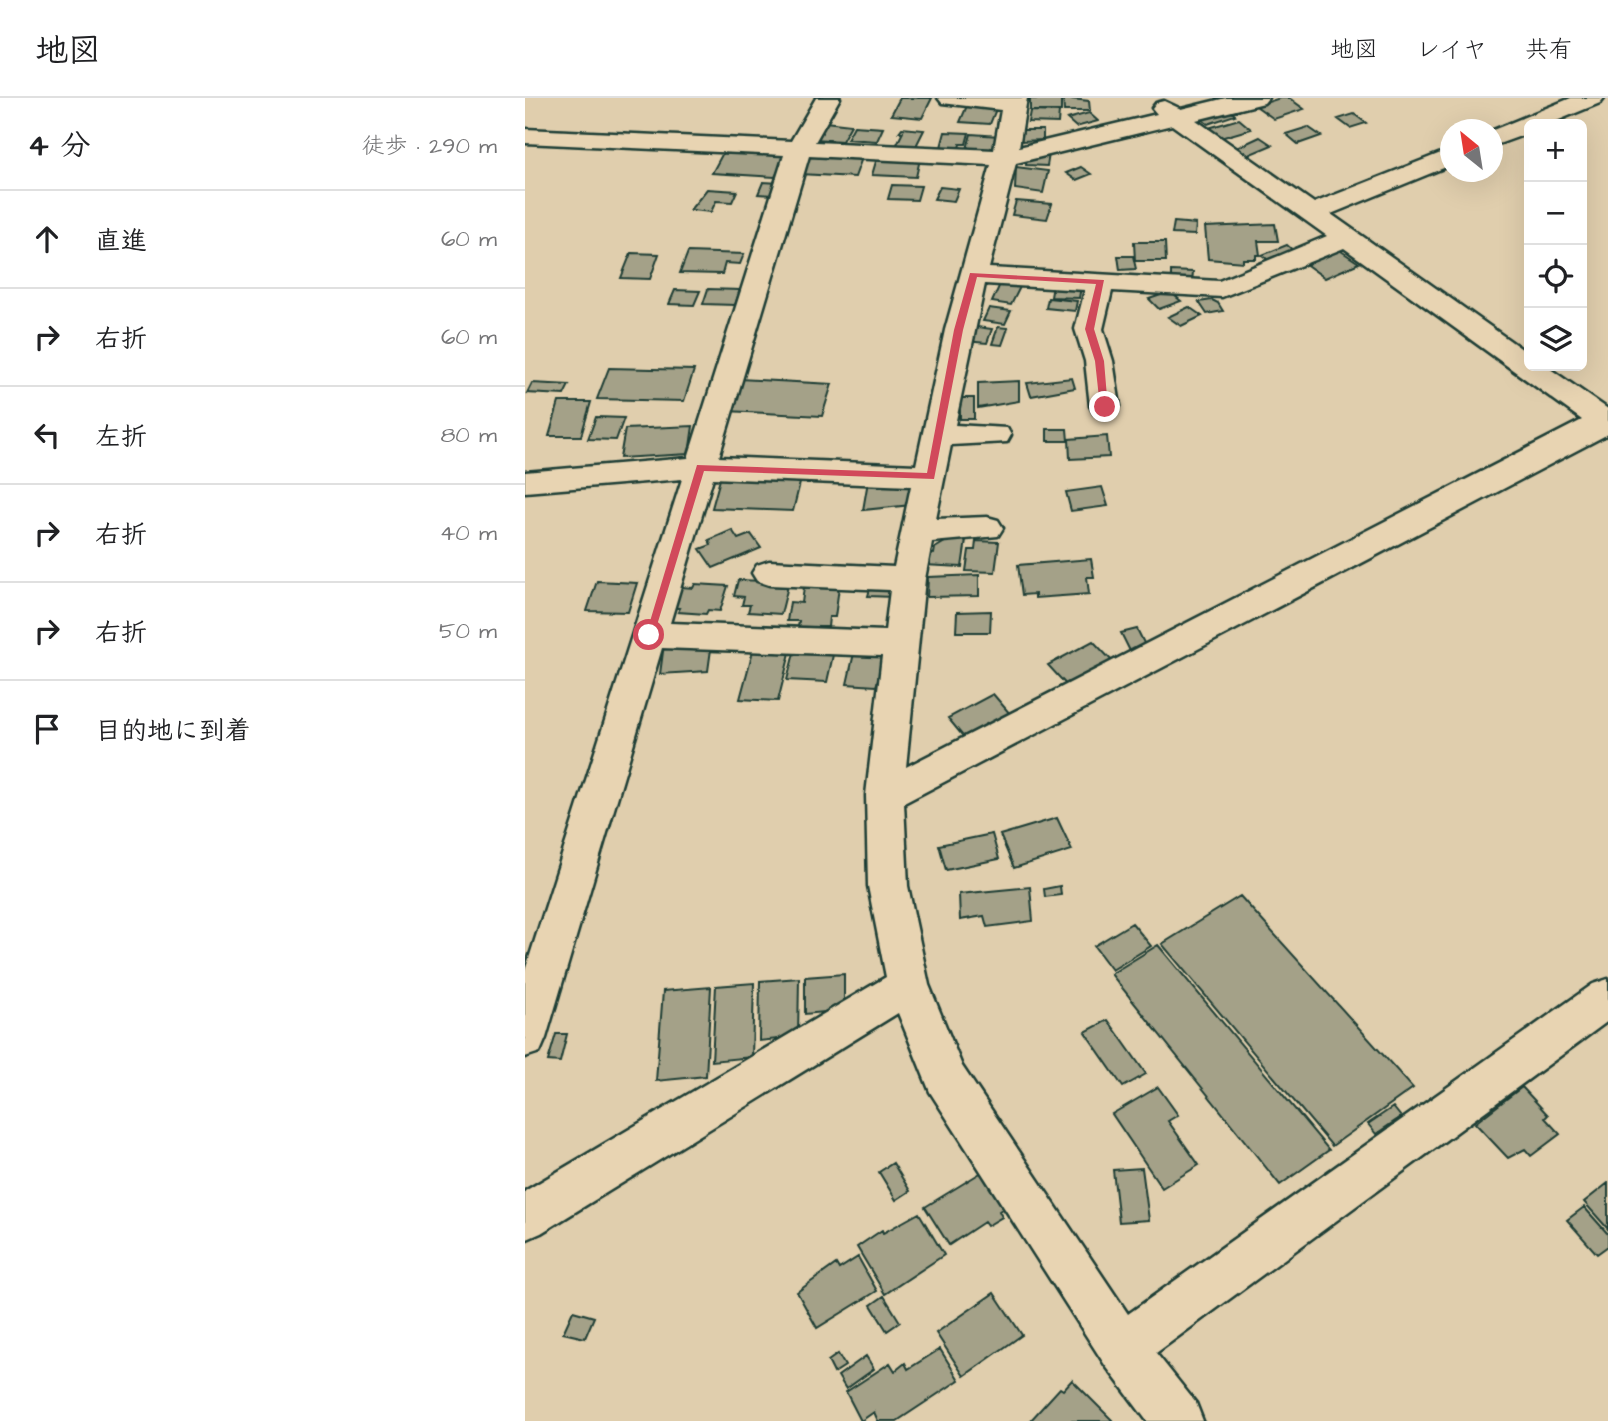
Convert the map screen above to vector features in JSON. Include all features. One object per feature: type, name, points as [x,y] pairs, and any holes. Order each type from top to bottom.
[{"type":"street","points":[[528,1017],[799,148],[828,98]]},
{"type":"street","points":[[950,98],[1014,101],[1005,158],[973,275],[908,579],[885,795],[888,886],[908,985],[945,1078],[1122,1348],[1178,1421]]},
{"type":"street","points":[[885,795],[1607,421],[1150,98]]},
{"type":"street","points":[[525,136],[1005,158],[1256,98]]},
{"type":"street","points":[[1503,135],[1592,98]]},
{"type":"street","points":[[1311,214],[1440,161]]},
{"type":"street","points":[[973,275],[1222,289],[1346,238]]},
{"type":"street","points":[[1101,282],[1089,329],[1099,361],[1105,407]]},
{"type":"street","points":[[937,435],[996,435]]},
{"type":"street","points":[[525,482],[701,467],[931,476]]},
{"type":"street","points":[[919,531],[987,528]]},
{"type":"street","points":[[769,573],[908,579]]},
{"type":"street","points":[[649,635],[900,644]]},
{"type":"street","points":[[525,1217],[908,985]]},
{"type":"street","points":[[1122,1348],[1608,997]]},
{"type":"building","points":[[900,98],[932,98],[922,118],[891,115]]},
{"type":"building","points":[[1061,98],[1061,111],[1030,111],[1030,99]]},
{"type":"building","points":[[1063,98],[1089,101],[1090,111],[1064,111]]},
{"type":"building","points":[[1280,98],[1289,98],[1304,109],[1274,119],[1256,106]]},
{"type":"building","points":[[969,101],[998,104],[990,124],[960,122]]},
{"type":"building","points":[[1225,107],[1235,115],[1208,124],[1197,116]]},
{"type":"building","points":[[1030,111],[1059,112],[1058,123],[1028,122]]},
{"type":"building","points":[[1089,113],[1098,121],[1076,127],[1067,119]]},
{"type":"building","points":[[1354,114],[1366,123],[1350,128],[1338,119]]},
{"type":"building","points":[[1239,119],[1251,129],[1217,139],[1205,129]]},
{"type":"building","points":[[825,122],[851,125],[842,141],[815,139]]},
{"type":"building","points":[[854,126],[883,128],[877,141],[847,139]]},
{"type":"building","points":[[1308,127],[1321,136],[1298,144],[1286,134]]},
{"type":"building","points":[[902,128],[924,130],[914,150],[895,148],[903,132],[899,132]]},
{"type":"building","points":[[1021,130],[1043,130],[1043,140],[1021,141]]},
{"type":"building","points":[[945,132],[969,133],[966,144],[960,144],[959,148],[941,147]]},
{"type":"building","points":[[971,134],[999,136],[996,149],[991,148],[989,153],[967,149]]},
{"type":"building","points":[[1260,137],[1272,145],[1246,156],[1234,149]]},
{"type":"building","points":[[725,149],[787,154],[775,177],[712,173]]},
{"type":"building","points":[[808,153],[863,155],[855,177],[800,174]]},
{"type":"building","points":[[1049,154],[1047,166],[1026,165],[1027,159]]},
{"type":"building","points":[[877,158],[920,159],[916,177],[872,175]]},
{"type":"building","points":[[1016,167],[1048,171],[1043,193],[1015,189]]},
{"type":"building","points":[[1081,167],[1091,174],[1076,180],[1066,173]]},
{"type":"building","points":[[763,182],[779,183],[773,195],[758,194]]},
{"type":"building","points":[[892,185],[921,186],[917,200],[888,199]]},
{"type":"building","points":[[940,187],[959,189],[954,201],[934,199]]},
{"type":"building","points":[[707,189],[737,191],[732,202],[716,201],[711,212],[690,210]]},
{"type":"building","points":[[1016,201],[1052,204],[1047,219],[1012,215]]},
{"type":"building","points":[[1174,222],[1196,224],[1195,235],[1172,234]]},
{"type":"building","points":[[1275,224],[1278,241],[1258,241],[1260,255],[1256,255],[1256,259],[1243,259],[1243,262],[1208,259],[1205,227]]},
{"type":"building","points":[[1134,242],[1165,242],[1166,261],[1135,261]]},
{"type":"building","points":[[1287,245],[1296,253],[1271,262],[1262,255]]},
{"type":"building","points":[[1338,249],[1359,263],[1325,278],[1304,263]]},
{"type":"building","points":[[688,252],[744,254],[740,264],[725,263],[722,274],[680,273]]},
{"type":"building","points":[[631,253],[659,254],[650,279],[621,278]]},
{"type":"building","points":[[1118,256],[1133,256],[1136,269],[1120,270]]},
{"type":"building","points":[[1171,271],[1193,272],[1192,283],[1171,282]]},
{"type":"building","points":[[1001,282],[1021,285],[1011,305],[992,302]]},
{"type":"building","points":[[1053,285],[1081,287],[1079,298],[1051,297]]},
{"type":"building","points":[[708,289],[740,290],[735,305],[703,304]]},
{"type":"building","points":[[675,290],[700,291],[694,305],[669,304]]},
{"type":"building","points":[[1170,292],[1181,301],[1159,309],[1149,299]]},
{"type":"building","points":[[1048,298],[1077,301],[1075,311],[1046,308]]},
{"type":"building","points":[[1212,300],[1218,303],[1223,311],[1207,314],[1199,302]]},
{"type":"building","points":[[1189,307],[1202,316],[1181,326],[1168,317]]},
{"type":"building","points":[[989,308],[1011,311],[1005,324],[983,321]]},
{"type":"building","points":[[970,326],[992,329],[987,343],[965,341]]},
{"type":"building","points":[[998,327],[1008,328],[1002,345],[992,344]]},
{"type":"building","points":[[609,368],[694,370],[684,401],[597,399]]},
{"type":"building","points":[[1072,378],[1075,388],[1031,396],[1027,383]]},
{"type":"building","points":[[739,379],[832,384],[822,416],[727,411]]},
{"type":"building","points":[[1019,381],[1019,401],[978,408],[978,383]]},
{"type":"building","points":[[532,383],[569,385],[564,395],[527,393]]},
{"type":"building","points":[[960,398],[974,398],[974,419],[960,419]]},
{"type":"building","points":[[559,402],[591,402],[581,436],[549,436]]},
{"type":"building","points":[[596,417],[624,418],[616,440],[588,439]]},
{"type":"building","points":[[693,426],[689,454],[620,458],[625,429]]},
{"type":"building","points":[[1047,429],[1067,429],[1068,441],[1047,441]]},
{"type":"building","points":[[1107,436],[1109,457],[1070,459],[1069,439]]},
{"type":"building","points":[[722,472],[802,475],[793,511],[712,508]]},
{"type":"building","points":[[868,481],[914,482],[911,505],[863,510]]},
{"type":"building","points":[[1102,487],[1108,506],[1071,511],[1066,492]]},
{"type":"building","points":[[732,530],[738,539],[751,534],[761,548],[713,568],[700,549],[711,545],[709,540]]},
{"type":"building","points":[[950,539],[966,540],[962,567],[924,565],[926,553],[934,554],[935,548]]},
{"type":"building","points":[[976,541],[999,542],[995,572],[966,571],[969,550],[975,550]]},
{"type":"building","points":[[1091,559],[1094,577],[1087,577],[1089,594],[1035,598],[1035,594],[1022,595],[1018,565]]},
{"type":"building","points":[[979,575],[979,596],[927,597],[928,577]]},
{"type":"building","points":[[738,580],[789,582],[781,614],[748,612],[750,605],[742,605],[744,597],[734,596]]},
{"type":"building","points":[[597,581],[637,583],[628,612],[587,611]]},
{"type":"building","points":[[695,584],[728,586],[720,611],[708,610],[706,614],[678,612],[680,608],[674,608],[682,587],[693,588]]},
{"type":"building","points":[[871,585],[897,587],[894,597],[868,596]]},
{"type":"building","points":[[804,587],[839,587],[835,617],[829,617],[828,627],[798,627],[799,621],[787,621],[790,602],[802,603]]},
{"type":"building","points":[[991,611],[990,632],[956,632],[957,612]]},
{"type":"building","points":[[1137,629],[1149,653],[1133,657],[1121,633]]},
{"type":"building","points":[[1093,641],[1116,665],[1071,690],[1048,665]]},
{"type":"building","points":[[712,642],[708,671],[660,674],[664,644]]},
{"type":"building","points":[[754,647],[791,649],[778,701],[740,699]]},
{"type":"building","points":[[794,653],[833,655],[827,682],[787,680]]},
{"type":"building","points":[[854,653],[886,656],[876,686],[847,684]]},
{"type":"building","points":[[993,694],[1011,715],[966,740],[948,718]]},
{"type":"building","points":[[1057,818],[1072,850],[1014,868],[1000,835]]},
{"type":"building","points":[[992,834],[999,859],[946,870],[939,845]]},
{"type":"building","points":[[1060,886],[1061,895],[1045,897],[1044,889]]},
{"type":"building","points":[[1030,887],[1033,921],[987,927],[984,916],[960,920],[959,894]]},
{"type":"building","points":[[1240,896],[1413,1088],[1332,1146],[1162,944]]},
{"type":"building","points":[[1132,923],[1151,946],[1112,970],[1094,946]]},
{"type":"building","points":[[1158,945],[1329,1150],[1280,1185],[1111,974]]},
{"type":"building","points":[[844,974],[844,1010],[805,1014],[805,977]]},
{"type":"building","points":[[799,978],[798,1037],[759,1041],[760,981]]},
{"type":"building","points":[[754,983],[752,1057],[712,1061],[716,986]]},
{"type":"building","points":[[711,987],[706,1076],[656,1081],[663,991]]},
{"type":"building","points":[[1108,1020],[1146,1074],[1123,1087],[1085,1032]]},
{"type":"building","points":[[556,1034],[567,1034],[560,1062],[548,1061]]},
{"type":"building","points":[[1158,1087],[1178,1115],[1168,1121],[1199,1165],[1162,1188],[1112,1114]]},
{"type":"building","points":[[1522,1087],[1548,1115],[1545,1118],[1560,1134],[1531,1156],[1525,1149],[1508,1158],[1475,1123]]},
{"type":"building","points":[[1393,1107],[1401,1117],[1376,1134],[1368,1124]]},
{"type":"building","points":[[893,1163],[910,1191],[896,1200],[879,1172]]},
{"type":"building","points":[[1142,1168],[1149,1220],[1119,1222],[1113,1170]]},
{"type":"building","points":[[982,1172],[1005,1207],[999,1211],[1002,1217],[987,1226],[984,1222],[949,1245],[925,1207]]},
{"type":"building","points":[[1608,1183],[1608,1229],[1584,1202]]},
{"type":"building","points":[[1584,1207],[1608,1234],[1608,1246],[1597,1254],[1567,1220]]},
{"type":"building","points":[[919,1213],[944,1255],[885,1294],[857,1247],[882,1230],[883,1233]]},
{"type":"building","points":[[858,1257],[877,1291],[817,1328],[797,1292],[836,1264],[839,1269]]},
{"type":"building","points":[[994,1293],[1022,1335],[964,1376],[936,1333]]},
{"type":"building","points":[[884,1296],[900,1322],[887,1331],[871,1305]]},
{"type":"building","points":[[573,1311],[594,1317],[585,1338],[563,1333]]},
{"type":"building","points":[[940,1349],[959,1380],[897,1421],[878,1421],[874,1412],[861,1421],[846,1392],[890,1363],[895,1371],[905,1363],[908,1369]]},
{"type":"building","points":[[838,1354],[845,1366],[834,1373],[828,1361]]},
{"type":"building","points":[[866,1356],[874,1369],[846,1389],[838,1376]]},
{"type":"building","points":[[1072,1380],[1113,1421],[1030,1421],[1060,1388],[1063,1390]]},
{"type":"route","points":[[649,635],[701,467],[931,476],[937,435],[973,275],[1101,282],[1089,329],[1099,361],[1105,407]]}]
